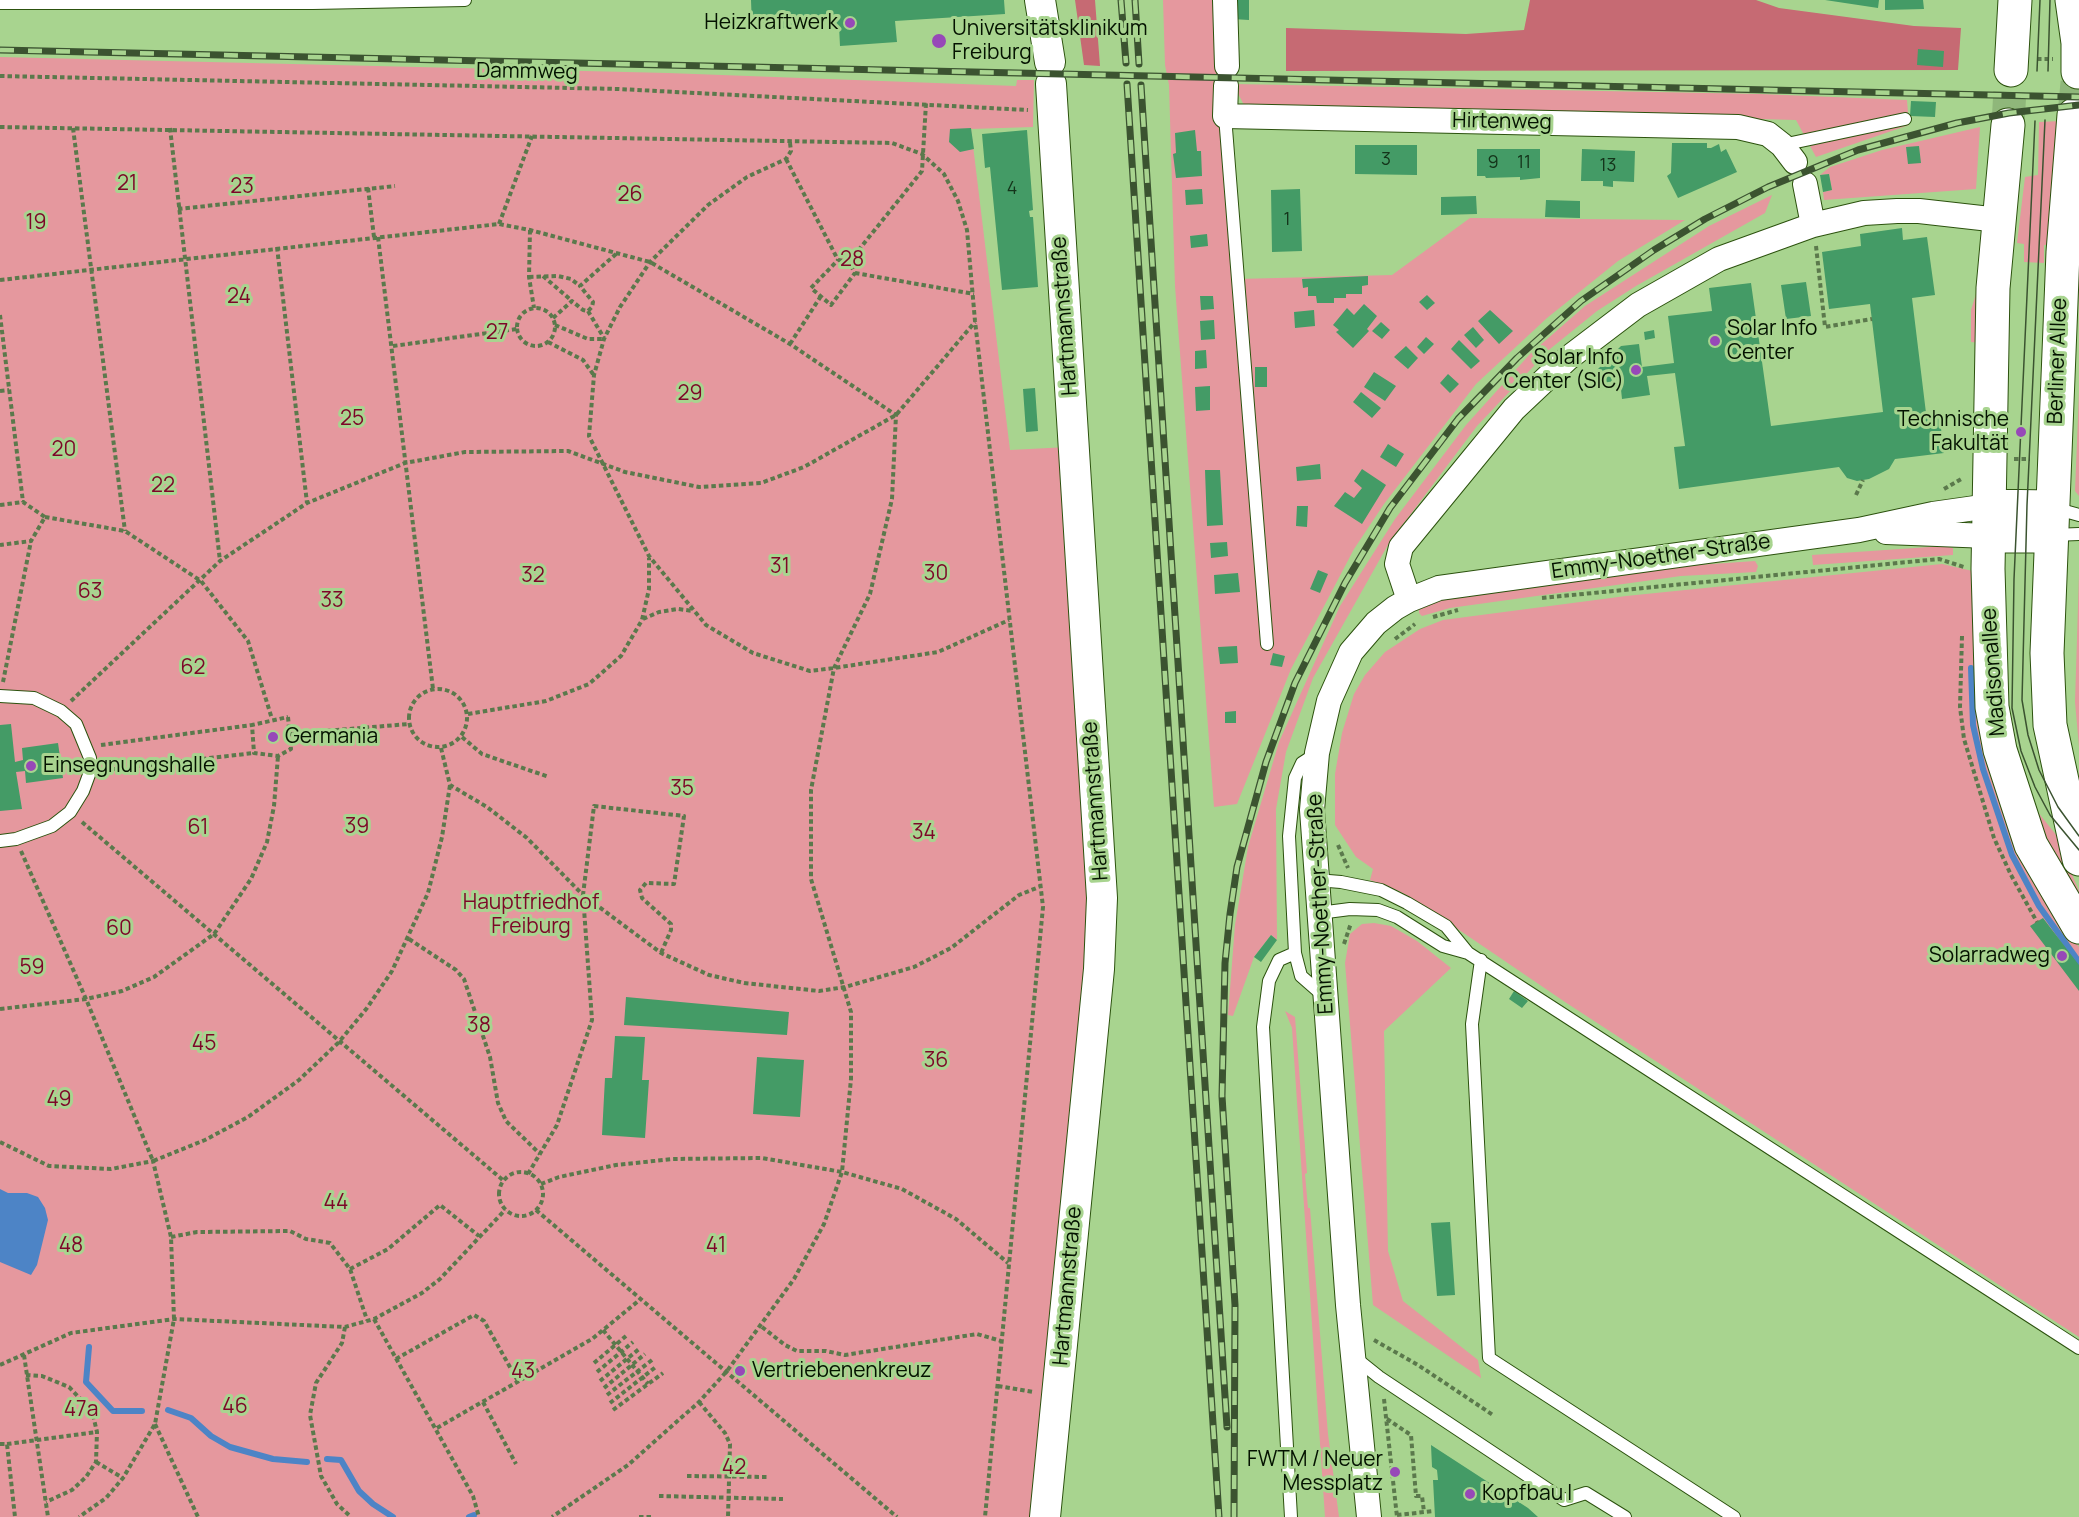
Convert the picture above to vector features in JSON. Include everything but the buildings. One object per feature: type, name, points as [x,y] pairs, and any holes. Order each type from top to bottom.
[{"type":"main road","points":[[2012,60],[2015,0]]},
{"type":"main road","points":[[2075,7],[2078,58]]},
{"type":"main road","name":"Berliner Allee","points":[[2065,523],[2063,252],[2074,115]]},
{"type":"main road","points":[[2008,125],[1993,288],[1989,521],[2065,523],[2047,653],[2050,725],[2079,860]]},
{"type":"main road","name":"Madisonallee","points":[[1989,521],[1989,656],[1992,707],[2000,750],[2031,844],[2079,927]]},
{"type":"street","name":"Hartmannstraße","points":[[1040,0],[1051,86],[1102,898],[1099,969],[1045,1517]]},
{"type":"street","points":[[1225,0],[1225,116]]},
{"type":"street","name":"Hirtenweg","points":[[1225,116],[1738,127],[1768,134],[1789,154]]},
{"type":"street","points":[[1805,184],[1813,225]]},
{"type":"street","points":[[1409,600],[1397,564],[1401,547],[1515,409],[1567,359],[1638,305],[1719,260],[1813,225],[1864,213],[1897,211],[1999,220]]},
{"type":"street","name":"Emmy-Noether-Straße","points":[[1369,1517],[1353,1357],[1312,810],[1317,753],[1334,685],[1351,652],[1376,623],[1409,600],[1439,588],[1859,530],[1943,512],[1989,521]]},
{"type":"lane","points":[[0,3],[465,0]]},
{"type":"lane","points":[[1225,116],[1267,644]]},
{"type":"lane","points":[[1789,154],[1905,119]]},
{"type":"lane","points":[[0,696],[34,698],[61,711],[76,724],[87,747],[90,772],[83,791],[70,812],[52,826],[16,840],[0,841]]},
{"type":"lane","points":[[1317,753],[1302,763],[1295,778],[1289,836],[1295,952],[1301,976],[1326,998]]},
{"type":"lane","points":[[1317,880],[1381,890],[1446,927],[1468,953]]},
{"type":"lane","points":[[1318,913],[1350,909],[1378,910],[1397,916],[1443,946],[1468,953],[1481,960],[2079,1348]]},
{"type":"lane","points":[[1291,1517],[1263,1027],[1269,981],[1279,960],[1295,952]]},
{"type":"lane","points":[[1481,960],[1472,1024],[1489,1358],[1734,1517]]},
{"type":"lane","points":[[1353,1357],[1379,1377],[1564,1500],[1586,1493],[1624,1517]]},
{"type":"path","points":[[2012,60],[2026,51],[2025,59],[2060,59],[2061,42],[2078,58]]},
{"type":"path","name":"Dammweg","points":[[0,76],[618,89],[926,103],[1051,86]]},
{"type":"path","points":[[849,262],[922,171],[926,103]]},
{"type":"path","points":[[0,127],[170,128],[790,143],[892,143],[922,154],[944,174],[958,201],[967,230],[975,321],[1043,907],[985,1517]]},
{"type":"path","points":[[73,128],[125,531]]},
{"type":"path","points":[[170,128],[177,209],[220,561]]},
{"type":"path","points":[[498,225],[532,136]]},
{"type":"path","points":[[790,143],[791,151],[786,159],[747,177],[708,205],[650,262],[620,307],[604,339],[594,375],[589,436],[649,556],[706,625],[753,653],[810,671],[834,668],[938,652],[1009,620]]},
{"type":"path","points":[[786,159],[838,260]]},
{"type":"path","points":[[177,209],[395,186]]},
{"type":"path","points":[[368,188],[393,346],[433,690]]},
{"type":"path","points":[[0,280],[277,247],[498,225],[530,230],[650,262],[790,344],[896,415]]},
{"type":"path","points":[[1813,225],[1825,327],[1872,319]]},
{"type":"path","points":[[530,230],[529,277],[534,308]]},
{"type":"path","points":[[277,247],[307,503]]},
{"type":"path","points":[[580,286],[617,253]]},
{"type":"path","points":[[838,260],[849,262]]},
{"type":"path","points":[[838,260],[811,288],[831,305],[855,273]]},
{"type":"path","points":[[849,262],[855,273]]},
{"type":"path","points":[[855,273],[974,294]]},
{"type":"path","points":[[543,276],[572,301],[588,311],[604,339]]},
{"type":"path","points":[[529,277],[558,276],[571,279],[593,302],[588,311]]},
{"type":"path","points":[[790,344],[821,296]]},
{"type":"path","points":[[553,318],[572,301]]},
{"type":"path","points":[[534,308],[548,312],[553,318],[554,334],[548,342],[535,347],[528,345],[519,336],[518,320],[525,312],[534,308]]},
{"type":"path","points":[[0,315],[23,502]]},
{"type":"path","points":[[61,711],[220,561],[307,503],[405,463],[465,452],[568,451],[603,465],[699,487],[761,483],[804,467],[896,415],[975,321]]},
{"type":"path","points":[[555,325],[588,339],[604,339]]},
{"type":"path","points":[[393,346],[517,329]]},
{"type":"path","points":[[548,342],[583,360],[594,375]]},
{"type":"path","points":[[0,391],[9,390]]},
{"type":"path","points":[[552,1517],[628,1465],[699,1402],[727,1371],[762,1327],[794,1279],[824,1224],[842,1172],[851,1079],[851,1012],[810,879],[811,790],[834,668],[870,594],[892,499],[896,415]]},
{"type":"path","points":[[1856,495],[1863,480]]},
{"type":"path","points":[[0,505],[23,502],[45,517],[125,531],[201,581],[248,641],[272,719]]},
{"type":"path","points":[[0,696],[31,541],[45,517]]},
{"type":"path","points":[[0,545],[31,541]]},
{"type":"path","points":[[468,714],[546,701],[589,684],[621,656],[642,620],[649,589],[649,556]]},
{"type":"path","points":[[1532,600],[1842,567],[1939,560],[1964,567]]},
{"type":"path","points":[[1429,618],[1465,608]]},
{"type":"path","points":[[642,620],[659,612],[678,609],[694,612]]},
{"type":"path","points":[[1387,646],[1420,621]]},
{"type":"path","points":[[445,689],[456,694],[464,703],[468,714],[467,726],[462,737],[453,744],[441,748],[420,742],[409,724],[414,702],[422,694],[433,690],[445,689]]},
{"type":"path","points":[[87,747],[252,725],[288,717],[291,749],[278,756],[254,753],[90,772]]},
{"type":"path","points":[[290,734],[409,724]]},
{"type":"path","points":[[252,725],[254,753]]},
{"type":"path","points":[[462,737],[482,754],[549,777]]},
{"type":"path","points":[[1964,739],[1994,838],[2037,922]]},
{"type":"path","points":[[0,1142],[49,1166],[111,1169],[153,1161],[206,1140],[248,1117],[298,1080],[339,1042],[367,1008],[392,971],[409,939],[428,893],[442,837],[450,785],[441,748]]},
{"type":"path","points":[[0,1009],[86,999],[122,991],[154,978],[214,934],[251,879],[267,842],[274,806],[278,756]]},
{"type":"path","points":[[450,785],[487,807],[527,838],[583,895],[661,953],[709,975],[744,982],[819,991],[845,987],[914,967],[951,948],[1019,895],[1039,887]]},
{"type":"path","points":[[528,1174],[557,1125],[592,1020],[583,895],[594,806],[684,816],[674,884],[646,883],[640,890],[642,898],[671,924],[671,930],[661,953]]},
{"type":"path","points":[[70,812],[504,1181]]},
{"type":"path","points":[[1334,838],[1348,862],[1349,884]]},
{"type":"path","points":[[16,840],[86,999],[153,1161],[171,1237],[174,1318],[154,1424],[123,1478],[105,1498],[79,1517]]},
{"type":"path","points":[[1343,948],[1351,926],[1350,909]]},
{"type":"path","points":[[409,939],[456,970],[464,980],[490,1057],[498,1104],[506,1121],[540,1154]]},
{"type":"path","points":[[541,1185],[559,1177],[616,1165],[673,1159],[762,1158],[842,1172],[902,1189],[956,1219],[1009,1264]]},
{"type":"path","points":[[528,1174],[541,1185],[543,1194],[536,1210],[521,1217],[505,1210],[499,1196],[504,1181],[510,1175],[528,1174]]},
{"type":"path","points":[[350,1269],[388,1249],[440,1205],[479,1236]]},
{"type":"path","points":[[0,1365],[71,1333],[174,1318],[345,1326],[374,1319],[422,1293],[440,1279],[505,1210]]},
{"type":"path","points":[[536,1210],[897,1517]]},
{"type":"path","points":[[171,1237],[197,1232],[290,1232],[306,1239],[330,1243],[350,1269],[367,1320]]},
{"type":"path","points":[[436,1428],[519,1383],[603,1330],[642,1298]]},
{"type":"path","points":[[396,1359],[474,1315],[484,1321],[519,1383]]},
{"type":"path","points":[[374,1319],[436,1428],[472,1496],[479,1517]]},
{"type":"path","points":[[345,1326],[342,1343],[316,1383],[310,1414],[321,1476],[337,1504],[351,1517]]},
{"type":"path","points":[[762,1327],[784,1345],[797,1351],[826,1351],[845,1355],[977,1334],[1000,1341]]},
{"type":"path","points":[[1372,1328],[1386,1418],[1397,1516],[1434,1511]]},
{"type":"path","points":[[603,1330],[648,1384]]},
{"type":"path","points":[[594,1363],[626,1336]]},
{"type":"path","points":[[1373,1340],[1418,1365],[1492,1415]]},
{"type":"path","points":[[597,1372],[633,1342]]},
{"type":"path","points":[[600,1381],[639,1348]]},
{"type":"path","points":[[604,1388],[645,1354]]},
{"type":"path","points":[[24,1355],[48,1517]]},
{"type":"path","points":[[607,1395],[652,1359]]},
{"type":"path","points":[[610,1403],[657,1366]]},
{"type":"path","points":[[613,1410],[663,1373]]},
{"type":"path","points":[[26,1375],[42,1376],[69,1387],[92,1411],[97,1432],[96,1462],[72,1491],[46,1502]]},
{"type":"path","points":[[998,1386],[1017,1389]]},
{"type":"path","points":[[483,1402],[516,1464]]},
{"type":"path","points":[[699,1402],[726,1433],[730,1444],[728,1517]]},
{"type":"path","points":[[1386,1418],[1411,1435],[1416,1496],[1422,1496],[1424,1512]]},
{"type":"path","points":[[154,1424],[198,1517]]},
{"type":"path","points":[[0,1444],[97,1432]]},
{"type":"path","points":[[7,1444],[15,1517]]},
{"type":"path","points":[[96,1462],[123,1478]]},
{"type":"path","points":[[687,1476],[768,1477]]},
{"type":"path","points":[[659,1496],[783,1499]]},
{"type":"path","points":[[639,1517],[651,1517]]},
{"type":"green space","points":[[1163,0],[1218,0],[1219,84],[1238,279],[1392,275],[1470,218],[1685,220],[1618,261],[1547,318],[1476,384],[1384,504],[1354,549],[1291,669],[1237,804],[1214,807],[1175,286],[1169,85],[1165,65]]},
{"type":"green space","name":"Hauptfriedhof Freiburg","points":[[0,57],[668,73],[1016,86],[1017,80],[1034,80],[1033,127],[971,129],[1010,450],[1068,447],[1094,897],[1034,1517],[0,1517]]},
{"type":"green space","points":[[1233,84],[1760,94],[1907,100],[1909,125],[1816,157],[1796,120],[1244,105]]},
{"type":"green space","points":[[2061,121],[2052,245],[2044,245],[2044,263],[2024,262],[2024,244],[2017,243],[2025,177],[2038,175],[2039,122]]},
{"type":"green space","points":[[1980,127],[1976,189],[1824,200],[1823,192],[1832,190],[1829,174],[1820,175],[1830,167],[1882,150]]},
{"type":"green space","points":[[1772,195],[1765,213],[1636,286],[1597,311],[1550,349],[1477,426],[1389,543],[1313,678],[1286,752],[1276,809],[1277,940],[1271,935],[1254,957],[1233,1016],[1228,1015],[1235,925],[1248,847],[1279,742],[1340,606],[1395,519],[1466,425],[1530,354],[1585,306],[1709,226]]},
{"type":"green space","points":[[1981,278],[1980,343],[1971,342],[1971,310]]},
{"type":"green space","points":[[2079,392],[2079,496],[2075,491]]},
{"type":"green space","points":[[1944,546],[1953,548],[1953,555],[1813,565],[1812,555]]},
{"type":"green space","points":[[1755,561],[1758,566],[1756,572],[1681,576],[1450,608],[1422,616],[1419,613],[1419,608],[1443,599],[1683,566]]},
{"type":"green space","points":[[1942,564],[1977,572],[1978,656],[2071,936],[2079,947],[2079,1337],[1565,1002],[1418,902],[1399,891],[1370,880],[1373,869],[1356,857],[1335,825],[1335,774],[1342,733],[1354,694],[1365,675],[1385,652],[1420,629],[1443,620],[1626,596]]},
{"type":"green space","points":[[2079,573],[2079,747],[2075,702]]},
{"type":"green space","points":[[2025,796],[2061,841],[2063,853],[2079,891],[2079,905]]},
{"type":"green space","points":[[1374,923],[1391,926],[1417,941],[1451,968],[1384,1031],[1388,1251],[1403,1301],[1478,1360],[1481,1378],[1373,1305],[1345,963],[1350,934],[1362,924]]},
{"type":"green space","points":[[1285,1011],[1295,1017],[1307,1173],[1305,1174],[1308,1208],[1310,1208],[1328,1434],[1339,1517],[1325,1517],[1292,1028]]},
{"type":"shaded area","points":[[1075,0],[1095,0],[1100,66],[1084,65]]},
{"type":"shaded area","points":[[1530,0],[1756,0],[1779,8],[1914,26],[1961,28],[1958,70],[1286,71],[1286,28],[1466,34],[1524,30]]},
{"type":"water","points":[[0,1189],[8,1193],[27,1193],[38,1197],[45,1208],[48,1220],[37,1265],[31,1275],[0,1262]]},
{"type":"waterway","points":[[1971,668],[1973,725],[1983,769],[2012,855],[2039,906],[2079,962]]},
{"type":"waterway","points":[[89,1347],[86,1382],[113,1411],[142,1411]]},
{"type":"waterway","points":[[168,1410],[191,1418],[211,1436],[230,1447],[273,1459],[307,1462]]},
{"type":"waterway","points":[[327,1459],[341,1460],[359,1491],[373,1504],[393,1517]]},
{"type":"waterway","points":[[469,1517],[474,1515]]},
{"type":"tunnel","points":[[2008,125],[2011,70]]},
{"type":"tunnel","points":[[2074,115],[2078,72]]},
{"type":"tram line","points":[[2037,71],[2040,0]]},
{"type":"tram line","points":[[2048,71],[2050,0]]},
{"type":"tram line","points":[[2045,120],[2027,505],[2022,700],[2028,735],[2039,770],[2058,807],[2079,836]]},
{"type":"tram line","points":[[2035,121],[2014,579],[2012,708],[2021,751],[2035,787],[2050,815],[2079,850]]},
{"type":"railway","points":[[1121,0],[1126,63]]},
{"type":"railway","points":[[1135,0],[1139,64]]},
{"type":"railway","points":[[0,50],[2079,97]]},
{"type":"railway","points":[[1127,84],[1219,1517]]},
{"type":"railway","points":[[1141,85],[1227,1427]]},
{"type":"railway","points":[[1234,1517],[1235,1305],[1222,1096],[1225,963],[1230,914],[1237,867],[1266,762],[1295,683],[1345,583],[1390,508],[1458,419],[1517,358],[1581,301],[1654,250],[1705,219],[1768,187],[1858,150],[1957,123],[2009,113],[2079,105]]},
{"type":"place","name":"Heizkraftwerk","points":[[850,23]]},
{"type":"place","name":"Universitätsklinikum Freiburg","points":[[939,41]]},
{"type":"place","name":"Solar Info Center","points":[[1715,341]]},
{"type":"place","name":"Solar Info Center (SIC)","points":[[1636,370]]},
{"type":"place","name":"Technische Fakultät","points":[[2021,432]]},
{"type":"place","name":"Germania","points":[[273,737]]},
{"type":"place","name":"Einsegnungshalle","points":[[31,766]]},
{"type":"place","name":"Solarradweg","points":[[2062,956]]},
{"type":"place","name":"Vertriebenenkreuz","points":[[740,1371]]},
{"type":"place","name":"FWTM / Neuer Messplatz","points":[[1395,1472]]},
{"type":"place","name":"Kopfbau I","points":[[1470,1494]]},
{"type":"park label","name":"21","points":[[127,184]]},
{"type":"park label","name":"23","points":[[242,187]]},
{"type":"park label","name":"26","points":[[630,195]]},
{"type":"park label","name":"19","points":[[36,223]]},
{"type":"park label","name":"28","points":[[852,260]]},
{"type":"park label","name":"24","points":[[239,297]]},
{"type":"park label","name":"27","points":[[497,333]]},
{"type":"park label","name":"29","points":[[690,394]]},
{"type":"park label","name":"25","points":[[352,419]]},
{"type":"park label","name":"20","points":[[64,450]]},
{"type":"park label","name":"22","points":[[163,486]]},
{"type":"park label","name":"31","points":[[780,567]]},
{"type":"park label","name":"30","points":[[936,574]]},
{"type":"park label","name":"32","points":[[533,576]]},
{"type":"park label","name":"63","points":[[90,592]]},
{"type":"park label","name":"33","points":[[332,601]]},
{"type":"park label","name":"62","points":[[193,668]]},
{"type":"park label","name":"35","points":[[682,789]]},
{"type":"park label","name":"39","points":[[357,827]]},
{"type":"park label","name":"61","points":[[198,828]]},
{"type":"park label","name":"34","points":[[924,833]]},
{"type":"park label","name":"60","points":[[119,929]]},
{"type":"park label","name":"59","points":[[32,968]]},
{"type":"park label","name":"38","points":[[479,1026]]},
{"type":"park label","name":"45","points":[[204,1044]]},
{"type":"park label","name":"36","points":[[936,1061]]},
{"type":"park label","name":"49","points":[[59,1100]]},
{"type":"park label","name":"44","points":[[336,1203]]},
{"type":"park label","name":"48","points":[[71,1246]]},
{"type":"park label","name":"41","points":[[716,1246]]},
{"type":"park label","name":"43","points":[[523,1372]]},
{"type":"park label","name":"46","points":[[235,1407]]},
{"type":"park label","name":"47a","points":[[81,1410]]},
{"type":"park label","name":"42","points":[[734,1468]]}]
